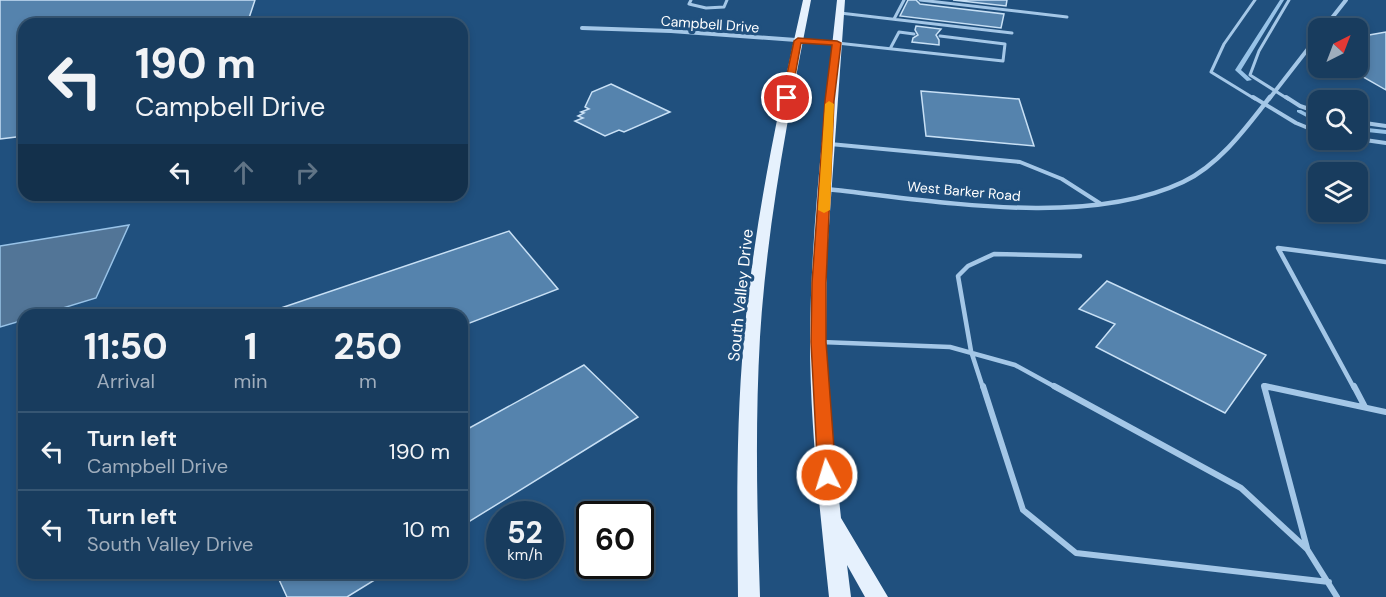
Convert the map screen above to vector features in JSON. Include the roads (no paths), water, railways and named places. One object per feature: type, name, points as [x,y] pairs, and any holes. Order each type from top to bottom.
[{"type":"main road","name":"South Valley Drive","points":[[748,597],[747,492],[752,337],[771,185],[807,0]]},
{"type":"main road","points":[[840,6],[829,101],[818,342],[831,519],[840,597]]},
{"type":"main road","points":[[831,519],[877,597]]},
{"type":"street","points":[[1332,18],[1346,0]]},
{"type":"street","name":"Campbell Drive","points":[[582,28],[671,31],[837,43]]},
{"type":"street","name":"West Barker Road","points":[[826,189],[1018,209],[1101,204],[1147,195],[1184,182],[1229,149],[1308,49]]},
{"type":"lane","points":[[691,0],[689,4],[694,7],[713,9],[724,8],[727,0]]},
{"type":"lane","points":[[894,19],[904,0]]},
{"type":"lane","points":[[920,0],[1067,17]]},
{"type":"lane","points":[[1254,0],[1246,16],[1225,42],[1211,72],[1264,105],[1308,128]]},
{"type":"lane","points":[[1289,0],[1259,51],[1250,75],[1308,109]]},
{"type":"lane","points":[[840,6],[894,19],[1012,33]]},
{"type":"lane","points":[[891,47],[899,32],[914,33]]},
{"type":"lane","points":[[837,43],[891,47],[1003,61],[1005,44],[940,36]]},
{"type":"lane","points":[[1368,123],[1386,126]]},
{"type":"lane","points":[[1368,140],[1386,143]]},
{"type":"lane","points":[[828,143],[1020,162],[1062,178],[1101,204]]},
{"type":"lane","points":[[1365,408],[1278,248],[1386,262]]},
{"type":"lane","points":[[1080,256],[994,255],[968,266],[958,276],[971,351],[1023,510],[1076,552],[1329,582]]},
{"type":"lane","points":[[818,342],[950,347],[1015,365],[1241,488],[1307,549],[1337,597]]},
{"type":"lane","points":[[1307,549],[1264,386],[1386,412]]},
{"type":"water","points":[[129,225],[96,298],[60,309],[18,309],[18,322],[0,327],[0,246]]},
{"type":"waterway","points":[[1249,80],[1238,70],[1282,0]]},
{"type":"waterway","points":[[1299,111],[1308,116]]},
{"type":"waterway","points":[[1368,130],[1386,132]]}]
